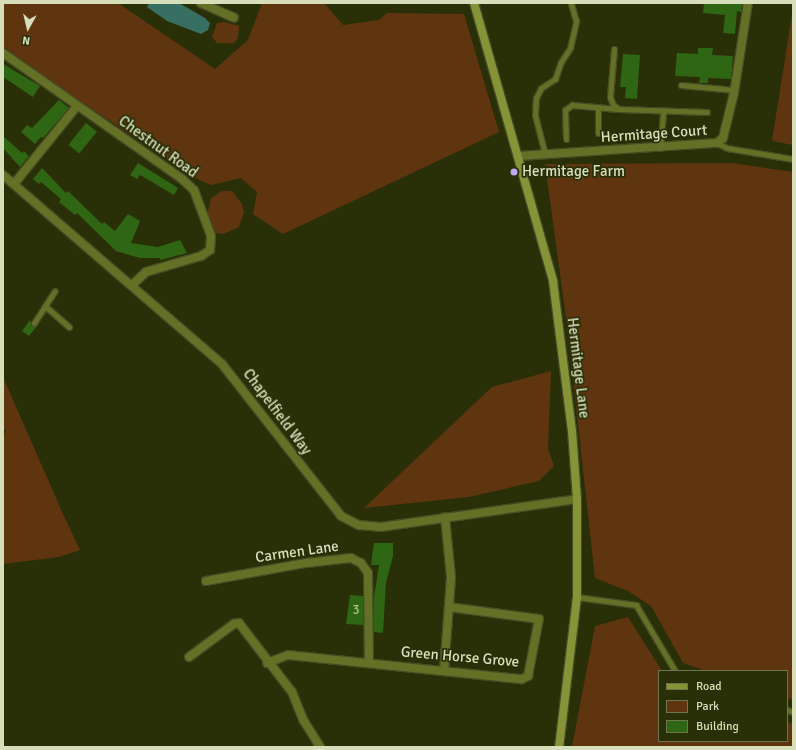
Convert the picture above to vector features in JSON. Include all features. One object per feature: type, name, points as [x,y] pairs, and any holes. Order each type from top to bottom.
[{"type":"main road","name":"Hermitage Lane","points":[[474,3],[553,281],[572,431],[577,499],[577,597],[559,747]]},
{"type":"street","points":[[201,3],[234,18]]},
{"type":"street","name":"Hermitage Court","points":[[518,156],[660,148],[717,143],[723,138],[735,90],[748,3]]},
{"type":"street","name":"Chestnut Road","points":[[3,53],[182,179],[194,190],[211,236],[212,245],[206,253],[146,272],[132,285]]},
{"type":"street","points":[[14,184],[77,106]]},
{"type":"street","name":"Chapelfield Way","points":[[3,174],[132,285],[231,374],[341,516],[359,524],[381,527],[577,499]]},
{"type":"street","points":[[444,671],[451,577],[445,517]]},
{"type":"street","name":"Carmen Lane","points":[[206,581],[306,563],[351,558],[361,563],[368,573],[369,663]]},
{"type":"street","name":"Green Horse Grove","points":[[267,662],[288,655],[522,679],[528,676],[539,619],[449,607]]},
{"type":"street","points":[[189,657],[234,624],[239,623],[267,662],[292,692],[304,721],[320,747]]},
{"type":"lane","points":[[545,154],[535,115],[536,98],[541,88],[555,79],[561,62],[570,48],[576,21],[571,3]]},
{"type":"lane","points":[[614,49],[610,97],[613,105],[619,109]]},
{"type":"lane","points":[[681,86],[735,90]]},
{"type":"lane","points":[[566,139],[565,110],[572,105],[619,109],[708,112]]},
{"type":"lane","points":[[598,107],[598,133]]},
{"type":"lane","points":[[660,148],[664,110]]},
{"type":"lane","points":[[717,143],[726,148],[793,159]]},
{"type":"lane","points":[[34,323],[55,291]]},
{"type":"lane","points":[[45,306],[69,328]]},
{"type":"lane","points":[[577,597],[636,605],[674,670]]},
{"type":"green space","points":[[3,3],[118,3],[215,69],[248,40],[262,3],[324,3],[343,25],[379,20],[387,13],[464,14],[499,132],[283,234],[253,214],[257,192],[241,178],[212,185],[199,180],[45,78],[3,46]]},
{"type":"green space","points":[[793,8],[793,145],[772,141]]},
{"type":"green space","points":[[225,22],[239,26],[238,38],[234,43],[217,43],[212,37],[217,23]]},
{"type":"green space","points":[[732,163],[793,172],[793,700],[788,698],[788,670],[703,670],[683,663],[651,606],[628,591],[595,578],[568,333],[545,164]]},
{"type":"green space","points":[[222,191],[232,191],[242,204],[244,212],[239,227],[223,234],[214,233],[207,215],[211,198]]},
{"type":"green space","points":[[551,371],[548,449],[554,466],[539,481],[469,497],[364,508],[492,387]]},
{"type":"green space","points":[[3,377],[80,550],[59,557],[3,564],[3,434],[6,432],[3,428]]},
{"type":"green space","points":[[628,617],[661,670],[658,670],[658,742],[788,742],[788,722],[793,724],[793,747],[572,747],[595,626]]},
{"type":"water","points":[[149,3],[179,3],[205,18],[210,23],[208,30],[201,34],[167,21],[147,7]]},
{"type":"building","points":[[704,3],[742,3],[741,12],[737,11],[735,34],[723,33],[725,15],[703,13]]},
{"type":"building","points":[[698,48],[713,48],[712,55],[733,56],[731,79],[708,78],[708,83],[699,83],[700,77],[675,76],[677,53],[698,54]]},
{"type":"building","points":[[623,54],[640,55],[637,99],[625,98],[626,87],[620,87]]},
{"type":"building","points":[[3,64],[40,86],[33,97],[3,77]]},
{"type":"building","points":[[59,100],[69,108],[43,138],[41,137],[35,144],[21,132],[27,125],[32,128]]},
{"type":"building","points":[[86,123],[97,132],[79,154],[68,145]]},
{"type":"building","points":[[3,136],[22,153],[24,151],[29,156],[20,167],[3,148]]},
{"type":"building","points":[[138,163],[178,188],[174,195],[140,175],[137,179],[130,175]]},
{"type":"building","points":[[42,168],[66,193],[68,191],[102,224],[104,222],[115,231],[128,214],[140,221],[131,243],[158,247],[180,240],[187,253],[160,260],[160,258],[140,258],[116,251],[77,213],[75,215],[59,202],[61,199],[41,182],[39,184],[33,179]]},
{"type":"building","points":[[30,320],[32,326],[38,325],[29,336],[22,331]]},
{"type":"building","points":[[374,543],[393,543],[393,556],[386,583],[383,633],[374,632],[374,597],[379,565],[371,565]]},
{"type":"building","points":[[350,595],[363,596],[363,625],[346,624]]},
{"type":"place","name":"Hermitage Farm","points":[[514,172]]}]
